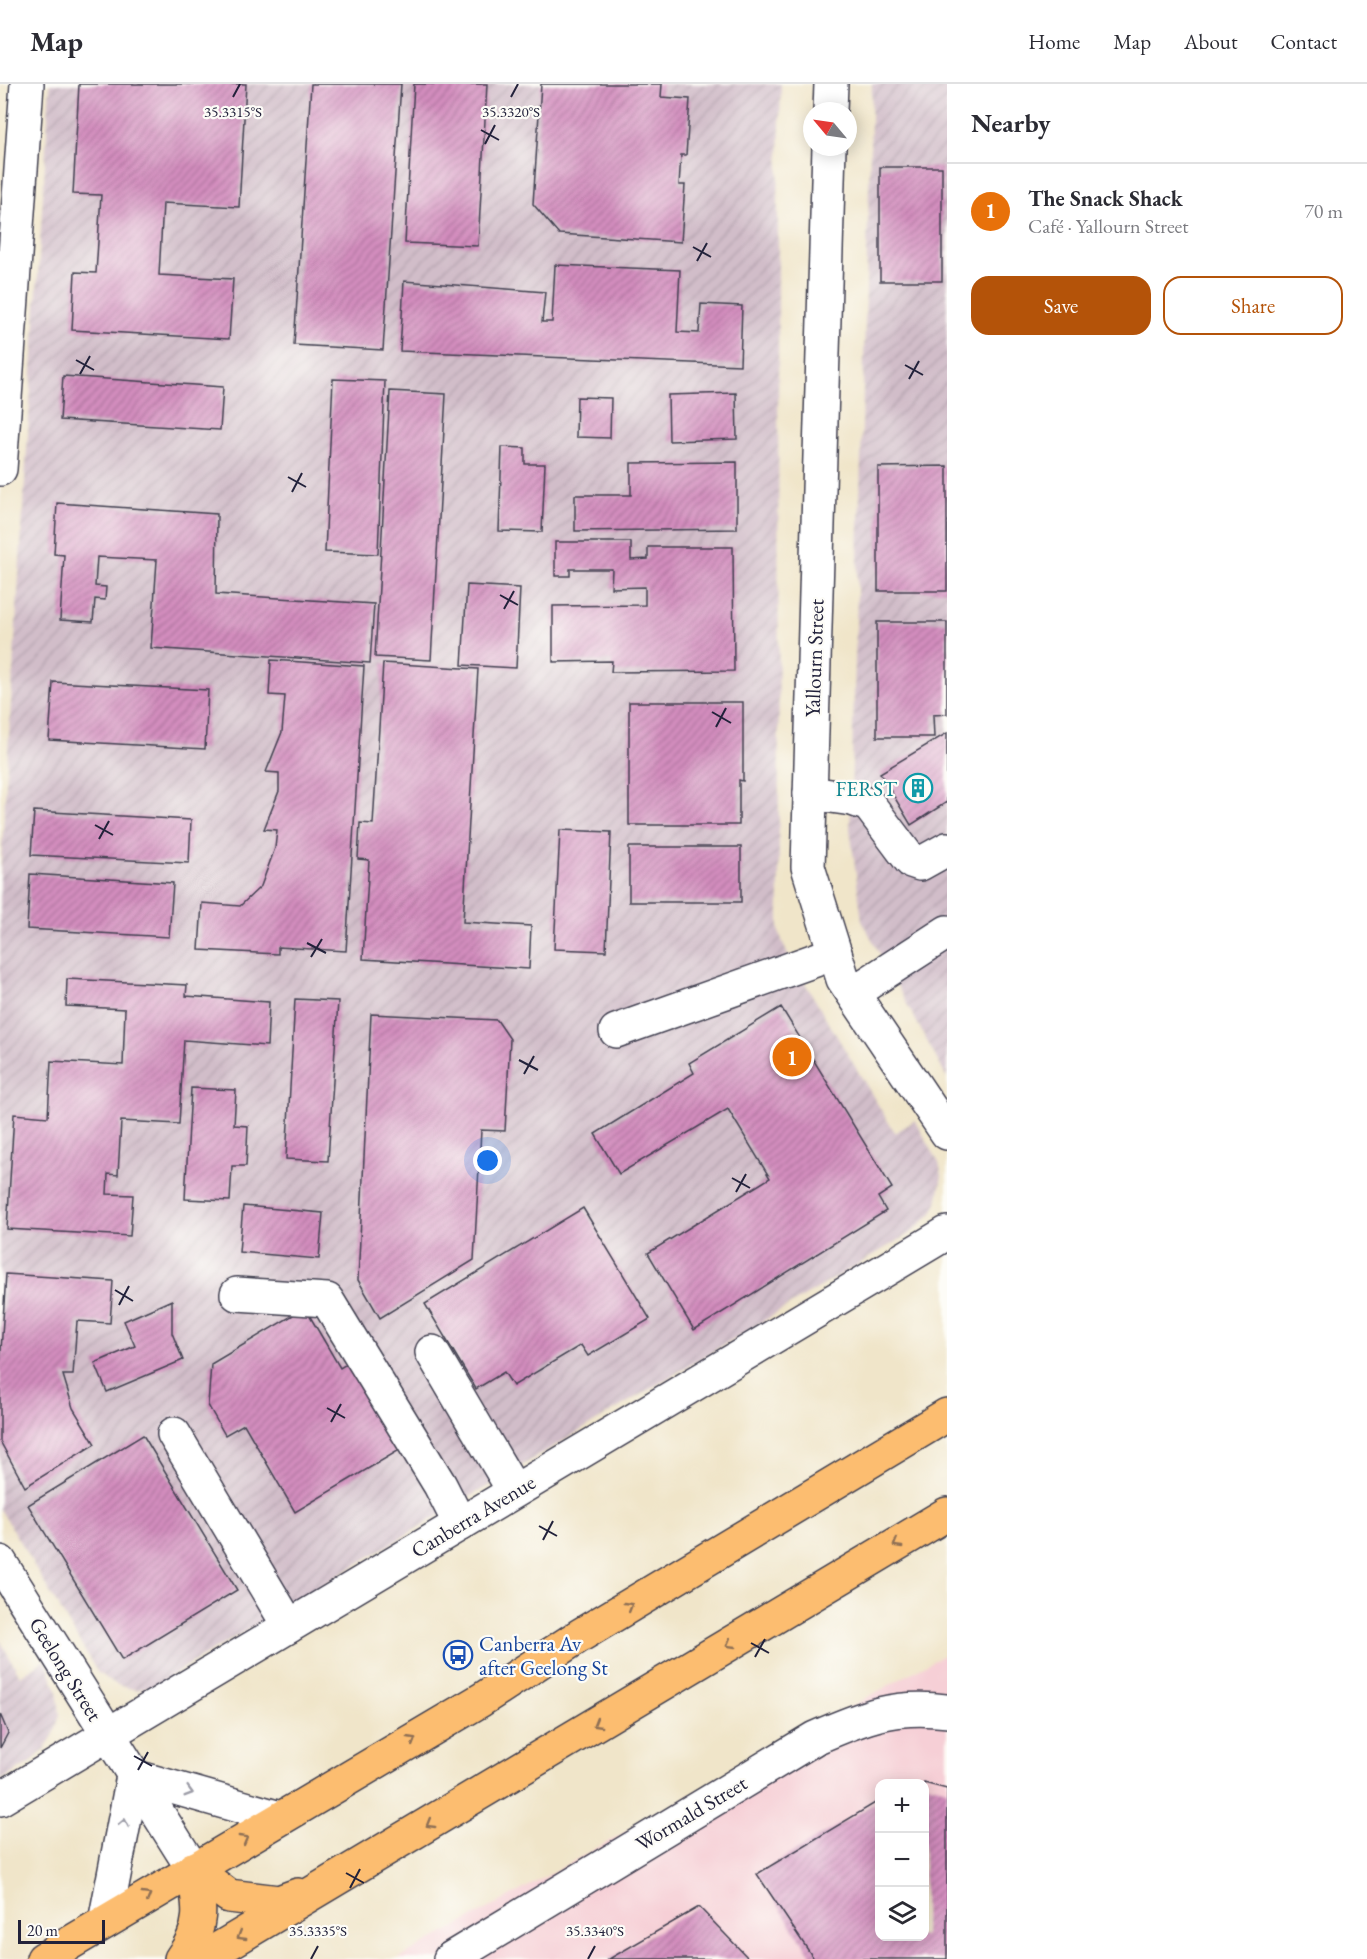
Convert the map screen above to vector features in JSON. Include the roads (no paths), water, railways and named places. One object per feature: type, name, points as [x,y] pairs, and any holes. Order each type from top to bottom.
[{"type":"highway","points":[[43,1959],[481,1700],[579,1636],[947,1415]]},
{"type":"highway","points":[[810,1497],[947,1440]]},
{"type":"highway","points":[[202,1959],[945,1515]]},
{"type":"highway","points":[[194,1869],[229,1896],[259,1902],[279,1902],[327,1885]]},
{"type":"highway","points":[[181,1959],[192,1945],[201,1911],[194,1869]]},
{"type":"street","points":[[0,470],[27,84]]},
{"type":"street","points":[[830,102],[831,84]]},
{"type":"street","name":"Yallourn Street","points":[[829,156],[808,867],[843,979],[947,1133]]},
{"type":"street","points":[[810,793],[852,798],[869,805],[910,861],[920,864],[947,849]]},
{"type":"street","points":[[853,993],[947,932]]},
{"type":"street","points":[[616,1031],[835,953]]},
{"type":"street","name":"Canberra Avenue","points":[[0,1799],[947,1233]]},
{"type":"street","points":[[237,1294],[327,1300],[440,1485],[460,1524]]},
{"type":"street","points":[[432,1352],[514,1491]]},
{"type":"street","points":[[174,1434],[289,1626]]},
{"type":"street","name":"Geelong Street","points":[[0,1562],[107,1735],[194,1869]]},
{"type":"street","name":"Wormald Street","points":[[450,1959],[815,1738],[867,1716],[917,1707],[947,1711]]},
{"type":"street","points":[[105,1922],[133,1776],[280,1818]]},
{"type":"place","name":"FERST","points":[[918,788]]},
{"type":"place","name":"The Snack Shack","points":[[792,1057]]},
{"type":"place","name":"Canberra Av after Geelong St","points":[[458,1655]]}]
